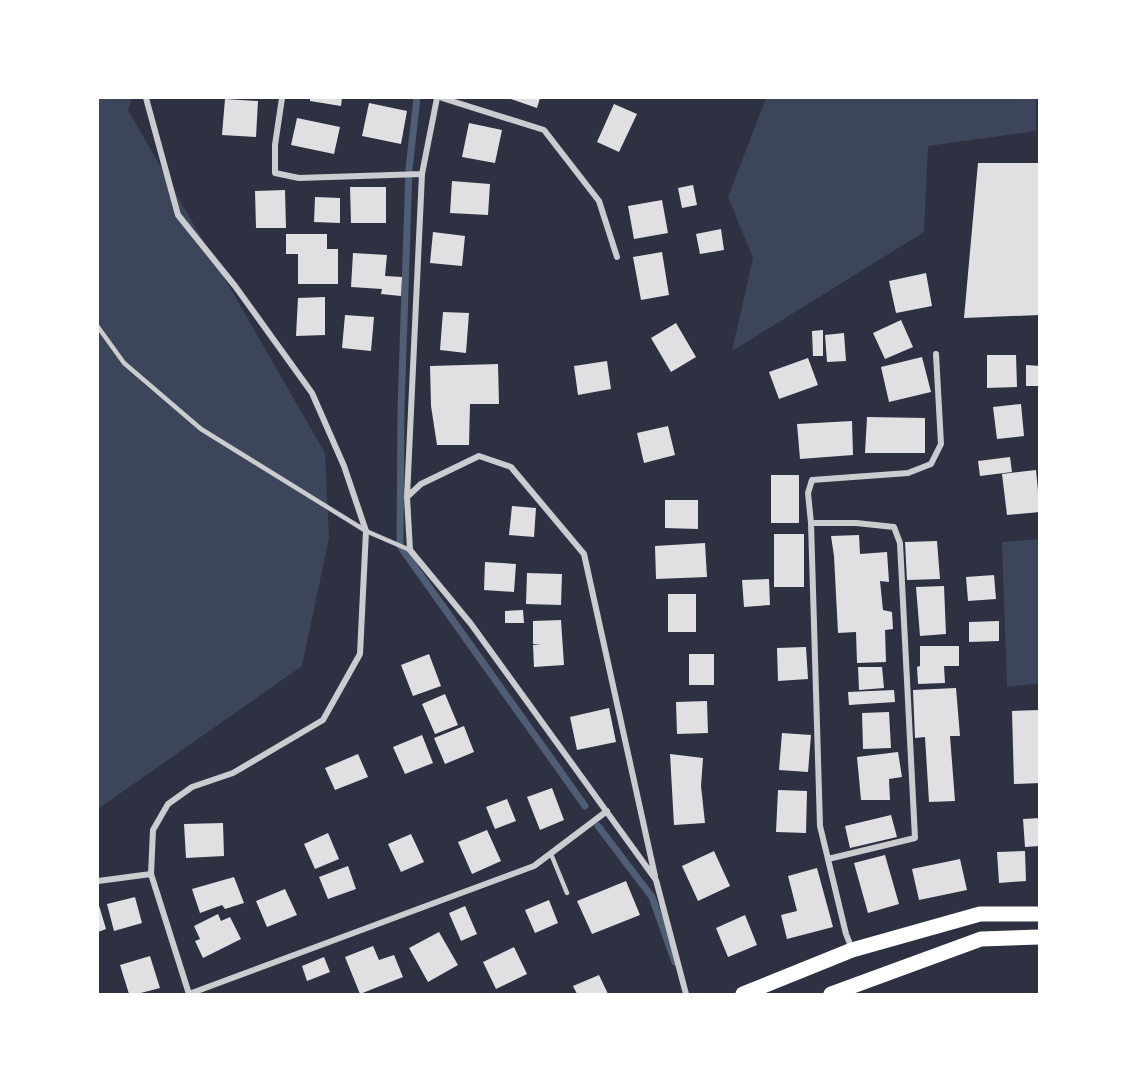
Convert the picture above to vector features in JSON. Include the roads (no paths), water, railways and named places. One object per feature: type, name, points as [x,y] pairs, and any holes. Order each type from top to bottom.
[{"type":"main road","points":[[743,994],[852,950],[980,914],[1040,914]]},
{"type":"main road","points":[[831,994],[981,939],[1040,937]]},
{"type":"street","points":[[146,98],[178,215],[235,286],[312,393],[344,466],[366,531],[360,654],[323,720],[232,773],[192,787],[168,804],[153,830],[151,874],[189,994],[534,866],[607,811]]},
{"type":"street","points":[[282,98],[275,145],[275,173],[299,178],[423,174]]},
{"type":"street","points":[[437,98],[423,174],[407,497],[410,550],[471,624],[656,880]]},
{"type":"street","points":[[442,98],[544,130],[599,201],[617,257]]},
{"type":"street","points":[[852,950],[846,934],[820,826],[811,524],[808,493],[812,480],[908,473],[931,464],[941,444],[936,354]]},
{"type":"street","points":[[407,497],[421,484],[479,456],[512,467],[584,554],[656,880],[686,994]]},
{"type":"street","points":[[811,524],[856,523],[894,527],[900,543],[915,838],[828,859]]},
{"type":"street","points":[[98,881],[151,874]]},
{"type":"lane","points":[[98,327],[124,363],[201,429],[366,531],[410,550]]},
{"type":"lane","points":[[551,854],[567,893]]},
{"type":"waterway","points":[[417,98],[409,169],[401,410],[400,546],[585,806]]},
{"type":"waterway","points":[[598,826],[652,897],[675,962]]}]
